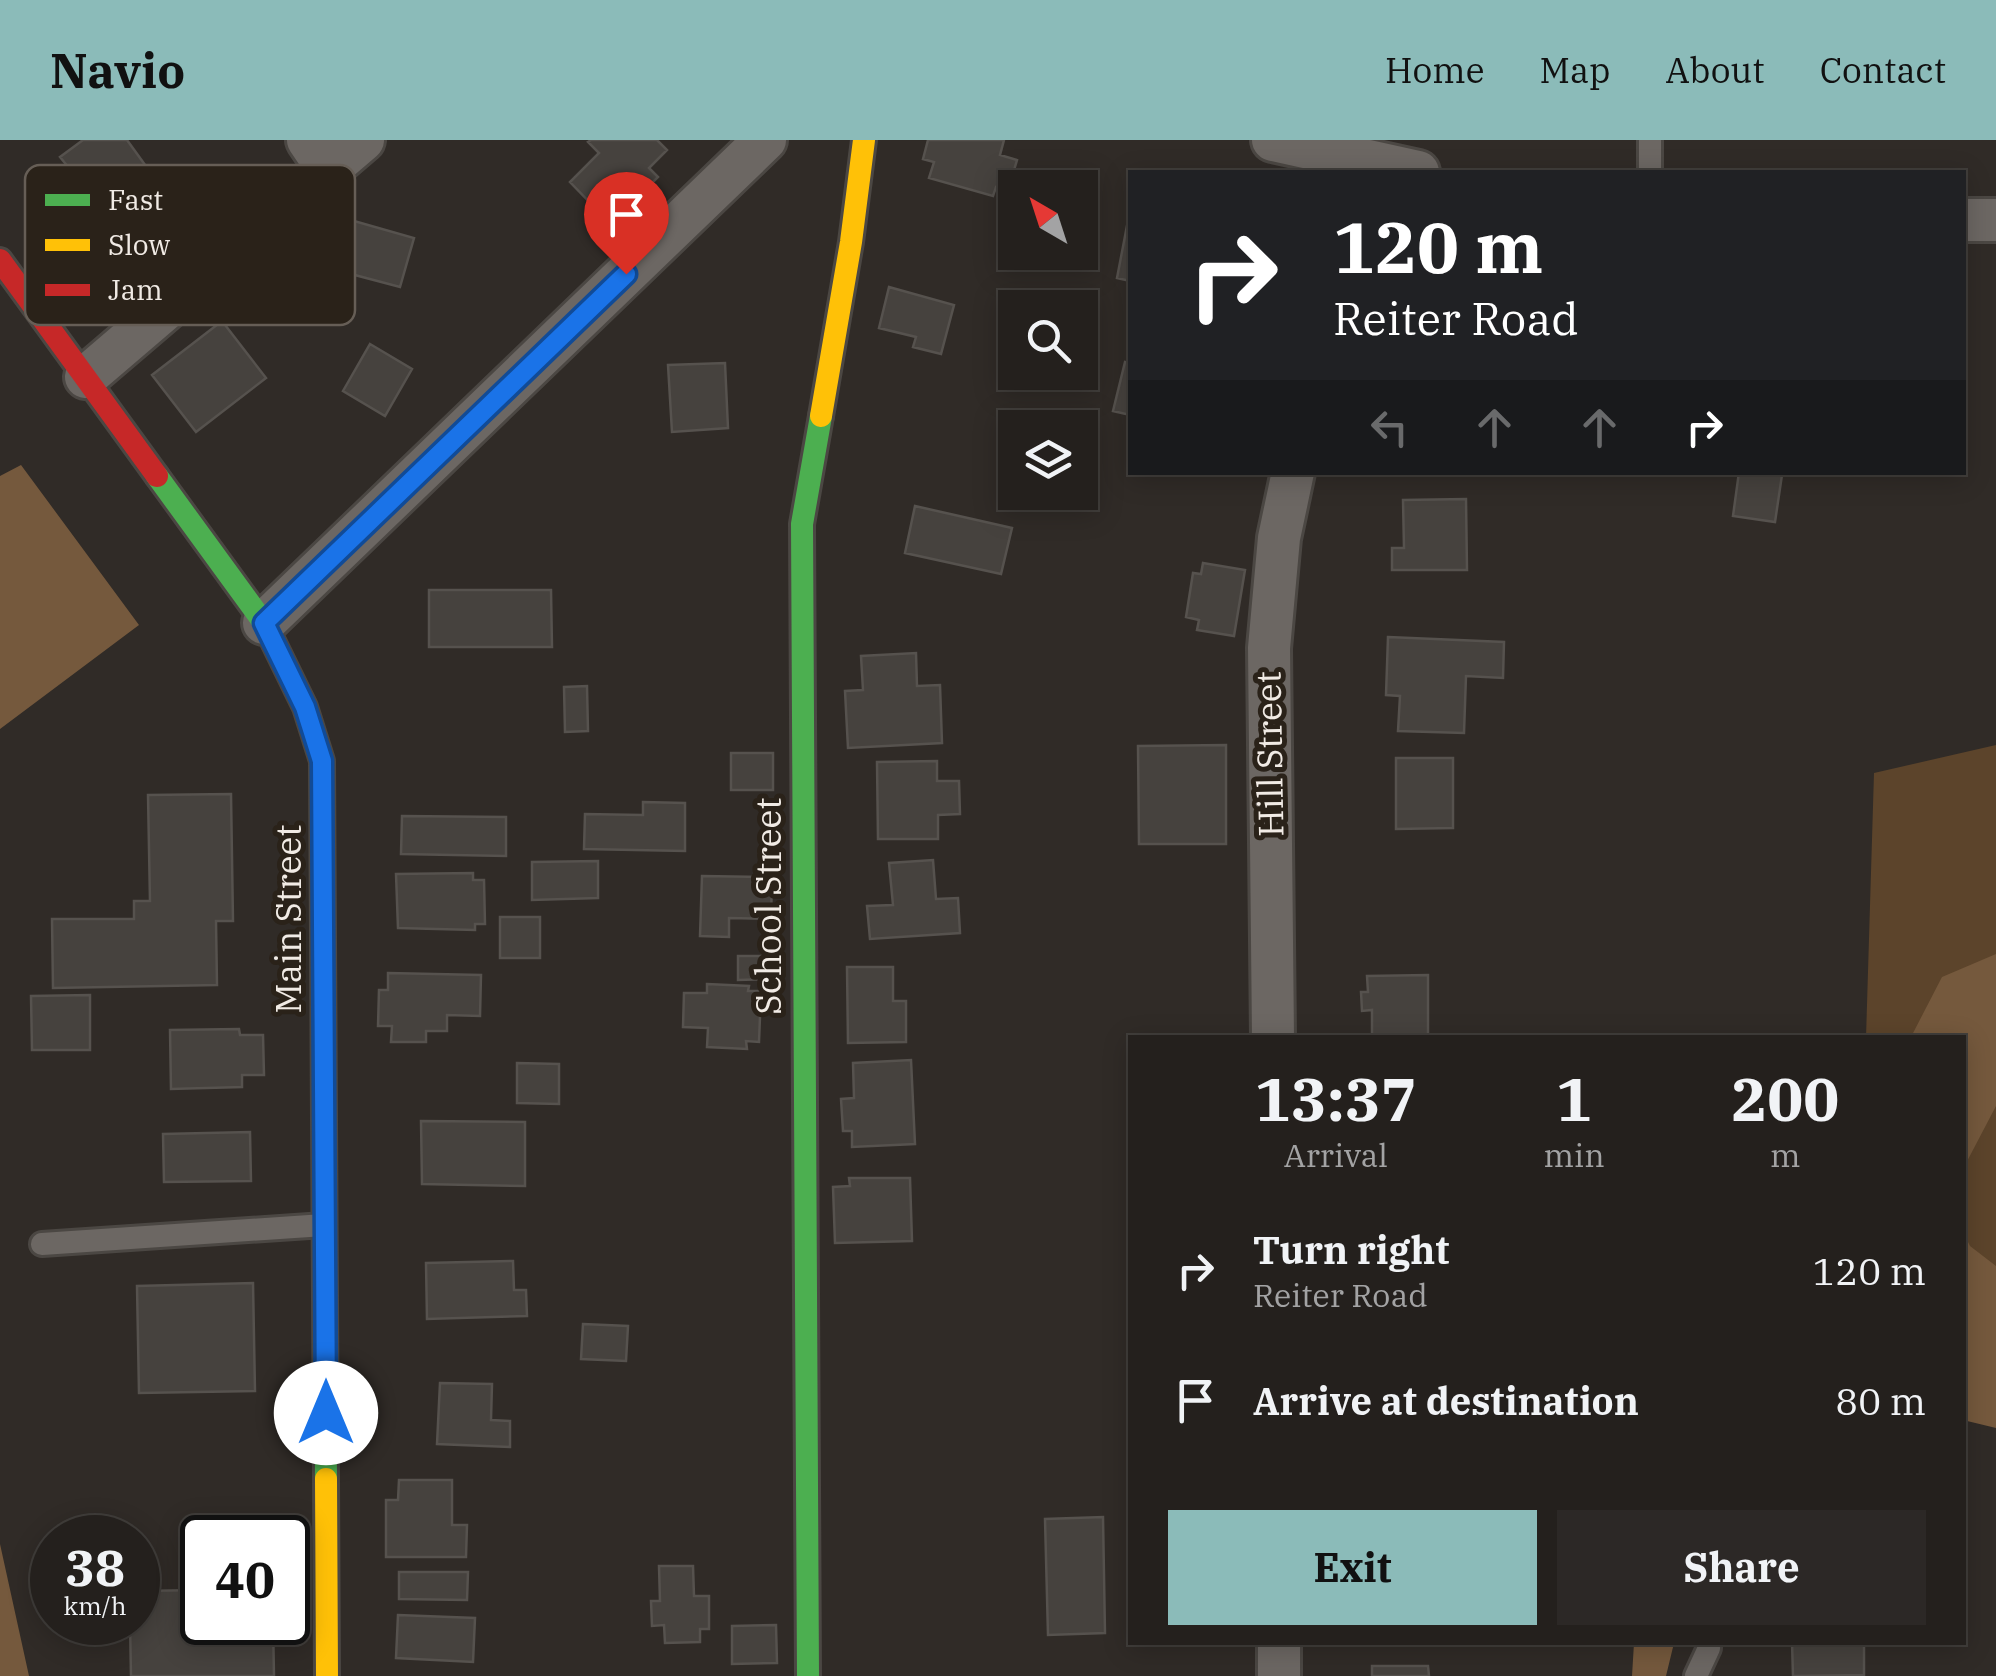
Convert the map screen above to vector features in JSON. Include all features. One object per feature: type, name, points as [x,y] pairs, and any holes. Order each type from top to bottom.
[{"type":"street","points":[[318,155],[363,140]]},
{"type":"street","points":[[264,623],[765,140]]},
{"type":"street","name":"School Street","points":[[808,1676],[802,524],[852,242],[864,140]]},
{"type":"street","points":[[1273,140],[1360,166],[1399,170]]},
{"type":"street","points":[[1966,220],[1996,220]]},
{"type":"street","name":"Main Street","points":[[0,260],[25,294]]},
{"type":"street","name":"Main Street","points":[[48,325],[264,623],[305,707],[322,761],[327,1676]]},
{"type":"street","points":[[86,377],[140,325]]},
{"type":"street","name":"Hill Street","points":[[1273,1035],[1269,648],[1279,538],[1292,475]]},
{"type":"street","points":[[1278,1645],[1279,1676]]},
{"type":"lane","points":[[1650,140],[1650,170]]},
{"type":"lane","points":[[42,1244],[324,1225]]},
{"type":"lane","points":[[1696,1676],[1709,1648]]},
{"type":"shaded area","points":[[21,465],[139,625],[0,729],[0,476]]},
{"type":"shaded area","points":[[1996,745],[1996,1389],[1966,1388],[1966,1035],[1866,1035],[1874,773]]},
{"type":"shaded area","points":[[1996,954],[1996,1106],[1966,1163],[1966,1035],[1912,1035],[1942,977]]},
{"type":"shaded area","points":[[1966,1238],[1970,1246],[1996,1266],[1996,1428],[1966,1421]]},
{"type":"shaded area","points":[[0,1544],[29,1676],[0,1676]]},
{"type":"shaded area","points":[[1634,1645],[1674,1645],[1666,1676],[1632,1676]]},
{"type":"building","points":[[83,140],[127,140],[145,165],[67,165],[60,157]]},
{"type":"building","points":[[657,140],[667,150],[649,168],[658,177],[644,191],[635,182],[601,214],[570,182],[599,153],[588,142]]},
{"type":"building","points":[[928,140],[1004,140],[1000,155],[1017,160],[1014,170],[998,170],[998,188],[993,196],[929,178],[934,162],[923,159]]},
{"type":"building","points":[[1128,220],[1128,281],[1117,278]]},
{"type":"building","points":[[355,221],[414,238],[400,287],[355,275]]},
{"type":"building","points":[[889,287],[954,305],[941,354],[913,347],[916,337],[879,328]]},
{"type":"building","points":[[217,325],[225,325],[266,378],[196,432],[152,375]]},
{"type":"building","points":[[370,344],[412,369],[385,416],[343,391]]},
{"type":"building","points":[[1125,362],[1128,363],[1128,415],[1113,411]]},
{"type":"building","points":[[725,363],[728,428],[672,432],[668,365]]},
{"type":"building","points":[[1739,475],[1782,475],[1775,522],[1733,516]]},
{"type":"building","points":[[1466,499],[1467,570],[1392,570],[1392,548],[1404,548],[1403,500]]},
{"type":"building","points":[[915,506],[1012,528],[1001,574],[905,553]]},
{"type":"building","points":[[1203,563],[1245,570],[1234,636],[1197,630],[1199,620],[1186,617],[1193,573],[1201,574]]},
{"type":"building","points":[[429,590],[551,590],[552,647],[429,647]]},
{"type":"building","points":[[1388,637],[1504,642],[1503,678],[1466,676],[1464,733],[1398,731],[1400,696],[1386,695]]},
{"type":"building","points":[[916,653],[917,686],[940,685],[942,743],[848,748],[845,691],[863,690],[861,656]]},
{"type":"building","points":[[587,686],[588,731],[565,732],[564,687]]},
{"type":"building","points":[[1226,745],[1226,844],[1139,844],[1138,746]]},
{"type":"building","points":[[731,753],[773,753],[773,790],[731,790]]},
{"type":"building","points":[[1396,758],[1453,758],[1453,828],[1396,829]]},
{"type":"building","points":[[937,761],[937,781],[959,781],[960,814],[938,815],[938,839],[878,839],[877,762]]},
{"type":"building","points":[[231,794],[233,921],[216,921],[217,985],[53,988],[52,919],[134,919],[134,901],[150,901],[148,795]]},
{"type":"building","points":[[643,802],[685,803],[685,851],[584,849],[585,814],[643,815]]},
{"type":"building","points":[[402,816],[506,817],[506,856],[401,854]]},
{"type":"building","points":[[933,860],[936,899],[958,898],[960,933],[870,939],[867,906],[893,905],[889,863]]},
{"type":"building","points":[[598,861],[598,898],[532,900],[532,862]]},
{"type":"building","points":[[473,873],[473,880],[484,880],[485,924],[475,924],[475,930],[398,928],[396,874]]},
{"type":"building","points":[[702,876],[772,877],[771,919],[729,918],[729,937],[700,936]]},
{"type":"building","points":[[500,917],[540,917],[540,958],[500,958]]},
{"type":"building","points":[[738,956],[774,956],[775,979],[738,980]]},
{"type":"building","points":[[847,967],[893,967],[893,1001],[906,1001],[906,1042],[848,1043]]},
{"type":"building","points":[[388,973],[481,975],[480,1016],[447,1015],[447,1031],[426,1031],[426,1042],[391,1042],[392,1026],[378,1026],[379,990],[388,990]]},
{"type":"building","points":[[1428,975],[1428,1035],[1372,1035],[1372,1010],[1362,1011],[1361,992],[1368,992],[1367,976]]},
{"type":"building","points":[[707,984],[749,986],[748,991],[761,991],[759,1042],[746,1041],[747,1049],[707,1047],[708,1028],[683,1027],[684,993],[707,993]]},
{"type":"building","points":[[90,995],[90,1050],[32,1050],[31,996]]},
{"type":"building","points":[[239,1029],[240,1035],[263,1035],[264,1075],[242,1075],[242,1087],[171,1089],[170,1030]]},
{"type":"building","points":[[911,1060],[915,1144],[852,1147],[852,1131],[843,1131],[841,1099],[854,1098],[853,1063]]},
{"type":"building","points":[[517,1063],[559,1064],[559,1104],[517,1103]]},
{"type":"building","points":[[421,1121],[525,1122],[525,1186],[422,1184]]},
{"type":"building","points":[[250,1132],[251,1181],[164,1182],[163,1134]]},
{"type":"building","points":[[849,1178],[910,1178],[912,1241],[835,1243],[833,1187],[850,1186]]},
{"type":"building","points":[[513,1261],[514,1290],[526,1290],[527,1316],[427,1319],[426,1263]]},
{"type":"building","points":[[253,1283],[255,1391],[139,1393],[137,1286]]},
{"type":"building","points":[[583,1324],[628,1326],[626,1361],[581,1359]]},
{"type":"building","points":[[440,1383],[492,1384],[491,1420],[510,1421],[510,1447],[437,1444]]},
{"type":"building","points":[[399,1480],[452,1480],[452,1525],[467,1525],[466,1557],[386,1557],[386,1500],[398,1500]]},
{"type":"building","points":[[1103,1517],[1105,1633],[1048,1635],[1045,1519]]},
{"type":"building","points":[[659,1566],[693,1566],[694,1596],[709,1596],[709,1629],[700,1629],[700,1642],[665,1643],[664,1625],[652,1626],[651,1601],[660,1601]]},
{"type":"building","points":[[399,1572],[468,1572],[467,1600],[399,1599]]},
{"type":"building","points":[[180,1590],[180,1645],[273,1645],[274,1676],[131,1676],[130,1645],[160,1645],[160,1591]]},
{"type":"building","points":[[398,1615],[475,1618],[473,1662],[396,1658]]},
{"type":"building","points":[[776,1625],[777,1663],[732,1664],[732,1626]]},
{"type":"building","points":[[1792,1645],[1864,1645],[1864,1675],[1793,1676]]},
{"type":"building","points":[[1372,1666],[1428,1666],[1429,1676],[1372,1676]]},
{"type":"traffic: fast","points":[[808,1676],[802,524],[821,416]]},
{"type":"traffic: fast","points":[[157,476],[264,623],[305,707],[322,761],[326,1479]]},
{"type":"traffic: slow","points":[[821,416],[864,140]]},
{"type":"traffic: slow","points":[[326,1479],[327,1676]]},
{"type":"traffic: jam","points":[[0,260],[25,294]]},
{"type":"traffic: jam","points":[[47,325],[157,476]]},
{"type":"route","points":[[326,1413],[322,761],[305,707],[264,623],[626,274]]}]
